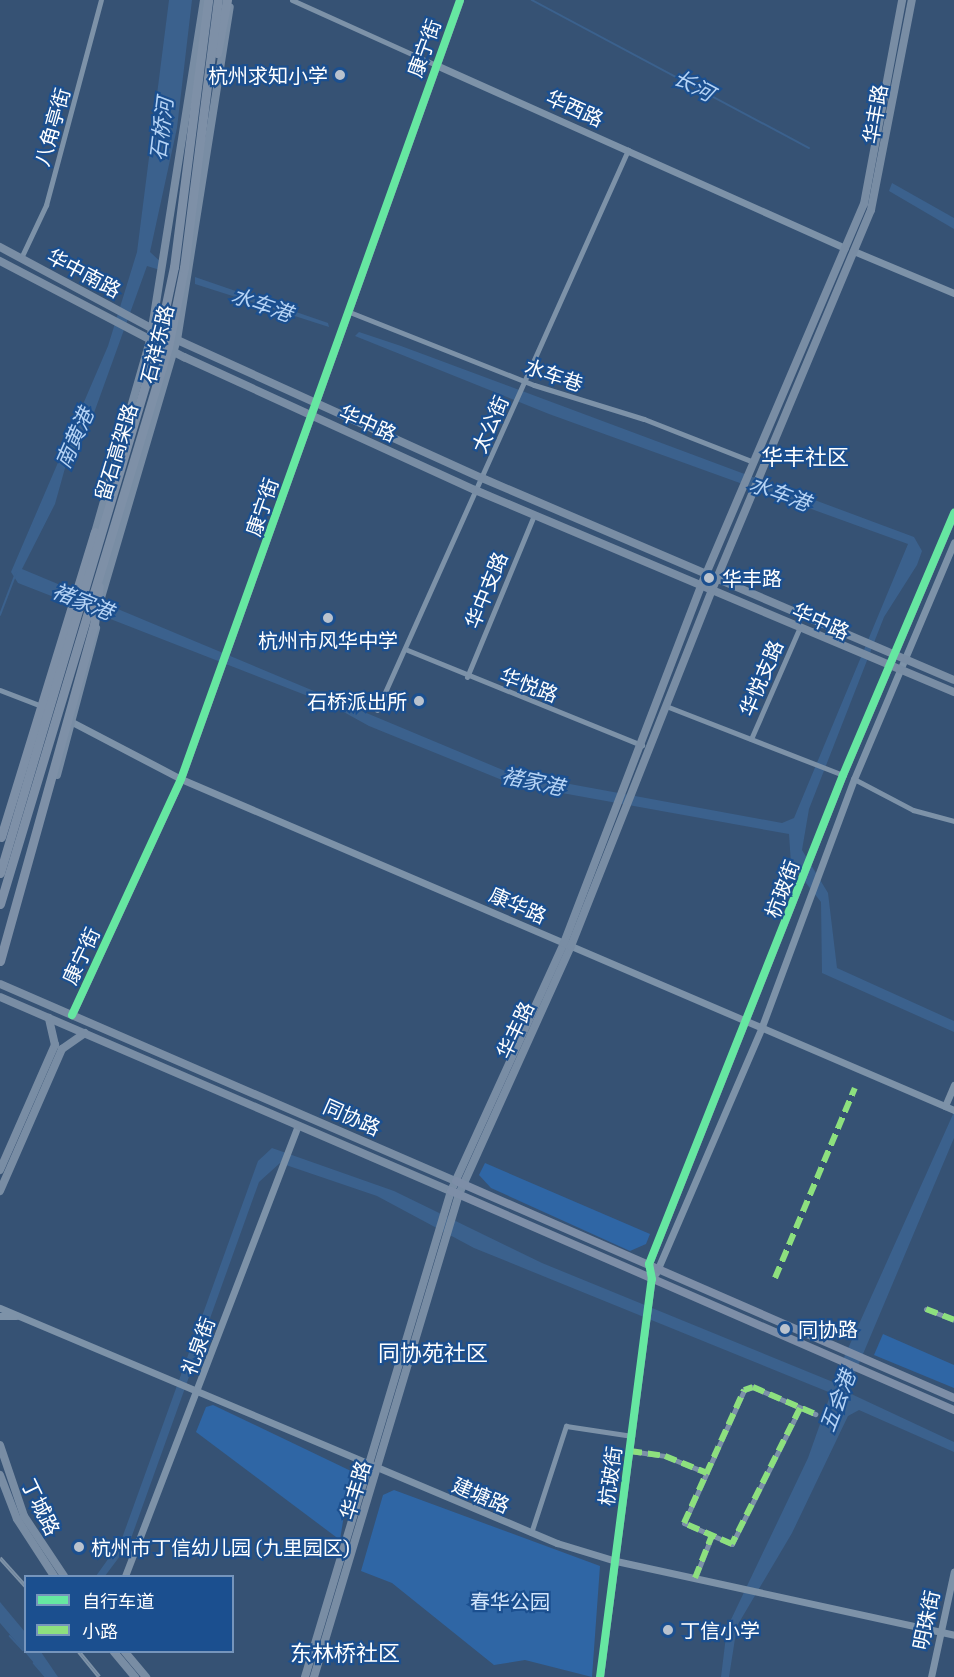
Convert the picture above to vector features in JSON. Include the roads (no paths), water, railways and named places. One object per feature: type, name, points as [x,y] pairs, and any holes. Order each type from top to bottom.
[{"type":"highway","name":"留石高架路","points":[[0,873],[158,342],[174,267],[206,0]]},
{"type":"highway","name":"留石高架路","points":[[0,904],[168,347],[204,114],[218,0]]},
{"type":"highway","points":[[204,114],[229,0]]},
{"type":"highway","points":[[1,839],[82,565],[119,471]]},
{"type":"highway","points":[[0,962],[47,783],[94,625],[103,557]]},
{"type":"main road","name":"石祥东路","points":[[1,839],[39,705],[76,593],[153,329],[206,0]]},
{"type":"main road","name":"石祥东路","points":[[0,962],[95,644],[99,602],[177,340],[229,0]]},
{"type":"main road","name":"华丰路","points":[[629,794],[706,574],[845,248],[869,184],[902,0]]},
{"type":"main road","name":"华丰路","points":[[312,1676],[378,1470],[455,1192],[568,945],[712,591],[856,252],[878,189],[912,0]]},
{"type":"main road","name":"华中南路","points":[[0,247],[153,329]]},
{"type":"main road","name":"华中南路","points":[[0,261],[150,341]]},
{"type":"main road","name":"华中路","points":[[153,329],[482,478],[954,680]]},
{"type":"main road","name":"华中路","points":[[150,341],[475,490],[799,628],[889,669],[901,669],[954,692]]},
{"type":"main road","name":"同协路","points":[[0,984],[954,1398]]},
{"type":"main road","name":"同协路","points":[[0,997],[455,1192],[954,1410]]},
{"type":"main road","points":[[0,1170],[55,1045],[49,1017]]},
{"type":"main road","points":[[0,1191],[62,1049],[85,1033]]},
{"type":"main road","name":"华丰路","points":[[312,1676],[369,1466],[441,1239]]},
{"type":"main road","name":"丁城路","points":[[0,1445],[24,1516],[63,1575]]},
{"type":"main road","name":"丁城路","points":[[0,1475],[17,1518],[53,1575]]},
{"type":"main road","points":[[115,1653],[135,1677]]},
{"type":"main road","points":[[126,1653],[146,1677]]},
{"type":"street","name":"八角亭街","points":[[21,258],[46,206],[101,0]]},
{"type":"street","name":"华西路","points":[[292,0],[845,248]]},
{"type":"street","name":"康宁街","points":[[72,1015],[182,779],[314,402],[460,0]]},
{"type":"street","name":"太公街","points":[[377,710],[628,150]]},
{"type":"street","points":[[856,252],[954,293]]},
{"type":"street","name":"水车巷","points":[[347,311],[525,382],[754,462]]},
{"type":"street","name":"杭玻街","points":[[600,1677],[647,1324],[652,1279],[648,1264],[748,1024],[843,775],[954,513]]},
{"type":"street","name":"华中支路","points":[[467,677],[534,515]]},
{"type":"street","name":"杭玻街","points":[[652,1279],[761,1029],[854,779],[954,542]]},
{"type":"street","name":"华悦支路","points":[[752,739],[799,628]]},
{"type":"street","name":"华悦路","points":[[405,649],[467,677],[644,746]]},
{"type":"street","points":[[0,690],[39,705]]},
{"type":"street","points":[[666,706],[843,775]]},
{"type":"street","name":"康华路","points":[[72,722],[182,779],[748,1024],[954,1110]]},
{"type":"street","points":[[854,779],[913,810],[954,821]]},
{"type":"street","points":[[945,1106],[954,1085]]},
{"type":"street","name":"礼泉街","points":[[125,1575],[199,1390],[298,1125]]},
{"type":"street","name":"建塘路","points":[[0,1308],[176,1380],[378,1470],[531,1533],[616,1561],[738,1587],[940,1635],[954,1635]]},
{"type":"street","points":[[926,1309],[954,1320]]},
{"type":"street","name":"建塘路","points":[[0,1316],[19,1316]]},
{"type":"street","points":[[800,1408],[748,1520],[732,1544],[684,1523],[744,1390],[753,1387],[815,1414]]},
{"type":"street","points":[[531,1533],[566,1426],[632,1436]]},
{"type":"street","points":[[630,1451],[665,1456],[707,1473]]},
{"type":"street","points":[[695,1578],[712,1535]]},
{"type":"street","name":"明珠街","points":[[931,1677],[954,1570]]},
{"type":"water","points":[[169,0],[192,0],[177,128],[150,252],[162,263],[160,270],[147,266],[90,424],[67,461],[55,504],[22,569],[510,773],[782,823],[794,818],[908,544],[549,414],[355,336],[359,332],[401,346],[914,537],[922,551],[917,565],[884,617],[809,809],[802,850],[828,893],[837,968],[954,1021],[954,1032],[822,973],[821,902],[791,864],[789,834],[512,784],[369,726],[331,705],[18,583],[11,572],[108,346],[137,252]]},
{"type":"water","points":[[892,183],[954,218],[954,229],[889,191]]},
{"type":"water","name":"水车港","points":[[195,277],[328,323],[329,327],[195,284]]},
{"type":"water","name":"五会港","points":[[954,1112],[954,1138],[847,1392],[954,1442],[954,1452],[859,1410],[848,1416],[792,1533],[737,1626],[729,1677],[721,1677],[727,1628],[808,1458],[831,1393],[474,1248],[377,1196],[280,1163],[259,1182],[129,1544],[106,1575],[97,1575],[121,1541],[258,1161],[272,1148],[394,1191],[542,1263],[833,1382]]},
{"type":"water","points":[[0,1602],[24,1631],[24,1651],[0,1623]]},
{"type":"water","points":[[26,1653],[42,1653],[58,1677],[46,1677]]},
{"type":"waterway","name":"长河","points":[[532,0],[809,148]]},
{"type":"waterway","name":"南黄港","points":[[0,615],[16,573]]},
{"type":"waterway","points":[[10,1636],[23,1650]]},
{"type":"waterway","points":[[34,1663],[46,1677]]},
{"type":"railway","points":[[0,1558],[24,1585]]},
{"type":"railway","points":[[80,1653],[99,1677]]},
{"type":"place","name":"杭州求知小学","points":[[340,75]]},
{"type":"place","name":"华丰路","points":[[709,578]]},
{"type":"place","name":"杭州市风华中学","points":[[328,618]]},
{"type":"place","name":"石桥派出所","points":[[419,701]]},
{"type":"place","name":"同协路","points":[[785,1329]]},
{"type":"place","name":"杭州市丁信幼儿园 (九里园区)","points":[[79,1547]]},
{"type":"place","name":"丁信小学","points":[[668,1630]]},
{"type":"district","name":"华丰社区","points":[[805,457]]},
{"type":"district","name":"同协苑社区","points":[[433,1353]]},
{"type":"district","name":"东林桥社区","points":[[345,1653]]},
{"type":"water label","name":"石桥河","points":[[161,129]]},
{"type":"water label","name":"褚家港","points":[[83,601]]},
{"type":"water label","name":"褚家港","points":[[533,781]]},
{"type":"park label","name":"春华公园","points":[[510,1601]]}]
